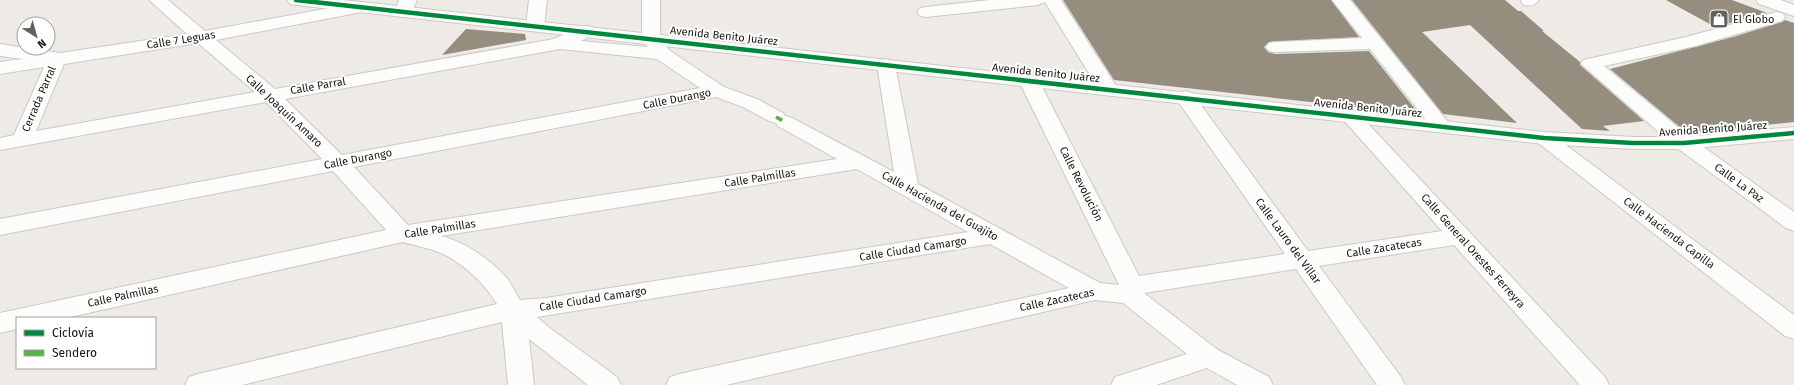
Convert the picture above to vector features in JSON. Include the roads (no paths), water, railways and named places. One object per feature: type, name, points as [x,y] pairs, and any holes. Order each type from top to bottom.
[{"type":"street","name":"Calle Joaquín Amaro","points":[[158,0],[270,95],[338,163],[403,234]]},
{"type":"street","name":"Avenida Benito Juárez","points":[[296,0],[362,7],[406,6],[535,26],[1544,138],[1633,143],[1684,143],[1793,133]]},
{"type":"street","points":[[535,26],[538,0]]},
{"type":"street","points":[[650,0],[651,38]]},
{"type":"street","points":[[926,12],[1038,0]]},
{"type":"street","points":[[1052,0],[1108,89]]},
{"type":"street","points":[[1341,0],[1376,42],[1441,126]]},
{"type":"street","points":[[1765,0],[1794,11]]},
{"type":"street","points":[[1783,0],[1794,3]]},
{"type":"street","name":"Calle 7 Leguas","points":[[0,68],[201,37],[362,7]]},
{"type":"street","name":"Calle La Paz","points":[[1776,17],[1690,42],[1590,64],[1684,143],[1794,223]]},
{"type":"street","name":"Calle Parral","points":[[0,144],[559,44],[586,31]]},
{"type":"street","name":"Calle Hacienda del Guajito","points":[[651,38],[662,54],[717,91],[750,102],[780,120],[908,188],[1095,291]]},
{"type":"street","points":[[1275,47],[1376,42]]},
{"type":"street","points":[[559,44],[662,54]]},
{"type":"street","points":[[0,50],[57,58]]},
{"type":"street","name":"Cerrada Parral","points":[[22,140],[57,58]]},
{"type":"street","points":[[886,65],[908,188]]},
{"type":"street","name":"Calle Revolución","points":[[1029,81],[1130,291]]},
{"type":"street","name":"Calle Durango","points":[[0,227],[717,91]]},
{"type":"street","name":"Calle Lauro del Villar","points":[[1185,97],[1392,385]]},
{"type":"street","name":"Calle General Orestes Ferreyra","points":[[1351,117],[1596,385]]},
{"type":"street","name":"Calle Hacienda Capilla","points":[[1544,138],[1794,329]]},
{"type":"street","name":"Calle Palmillas","points":[[29,317],[403,234],[860,162]]},
{"type":"street","points":[[403,234],[442,244],[473,261],[497,283],[513,310],[542,336],[608,385]]},
{"type":"street","name":"Calle Ciudad Camargo","points":[[198,385],[513,310],[546,307],[993,236]]},
{"type":"street","name":"Calle Zacatecas","points":[[678,385],[1095,291],[1130,291],[1302,260],[1459,236]]},
{"type":"street","points":[[1130,291],[1209,357],[1260,385]]},
{"type":"street","points":[[513,310],[521,385]]},
{"type":"street","points":[[0,323],[16,320]]},
{"type":"street","points":[[1124,385],[1209,357]]},
{"type":"place","name":"El Globo","points":[[1719,19]]}]
